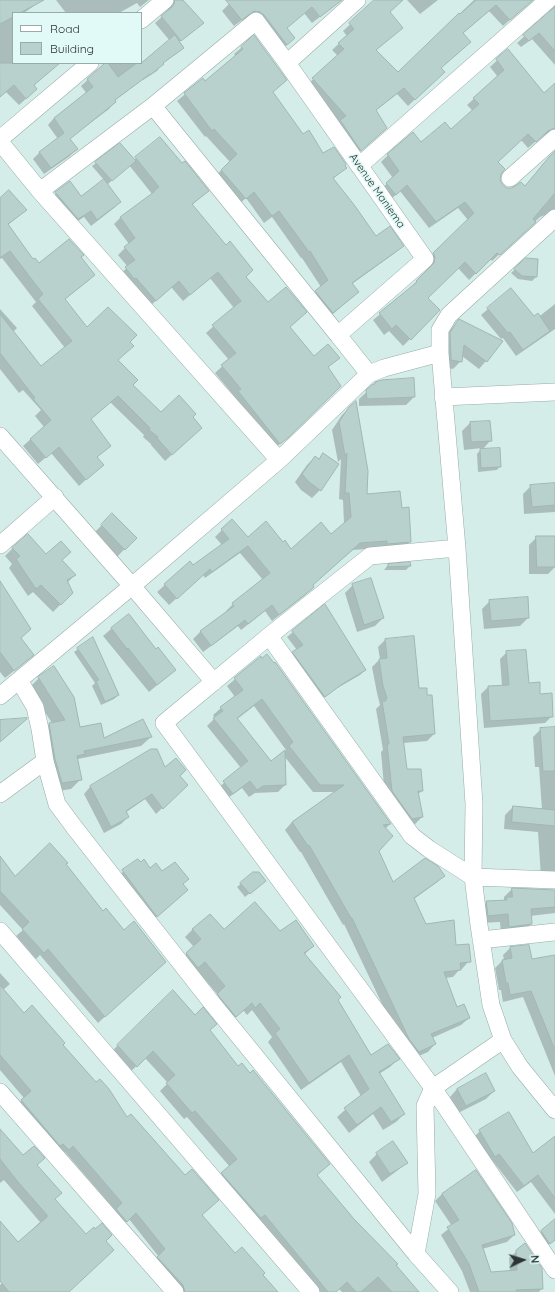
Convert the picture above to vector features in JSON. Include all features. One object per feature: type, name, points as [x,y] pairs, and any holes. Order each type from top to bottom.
[{"type":"street","points":[[142,19],[165,0]]},
{"type":"street","points":[[287,63],[357,0]]},
{"type":"street","points":[[359,166],[548,0]]},
{"type":"street","name":"Avenue Maniema","points":[[153,106],[256,21],[425,259],[338,335]]},
{"type":"street","points":[[0,139],[89,64]]},
{"type":"street","points":[[40,191],[153,106],[369,374]]},
{"type":"street","points":[[510,178],[555,138]]},
{"type":"street","points":[[0,142],[40,191],[279,460]]},
{"type":"street","points":[[555,218],[449,315],[440,330],[443,396],[457,548],[474,804],[474,877],[481,940],[491,1006],[503,1040],[520,1067],[555,1110]]},
{"type":"street","points":[[0,696],[132,586],[279,460],[369,374],[384,368],[440,353]]},
{"type":"street","points":[[443,396],[555,392]]},
{"type":"street","points":[[0,436],[55,497],[214,682]]},
{"type":"street","points":[[0,545],[55,497]]},
{"type":"street","points":[[457,548],[370,556],[164,722],[433,1088],[555,1270]]},
{"type":"street","points":[[269,636],[412,836],[429,849],[474,877],[555,880]]},
{"type":"street","points":[[19,680],[35,707],[45,761],[57,804],[212,1003],[416,1254],[450,1292]]},
{"type":"street","points":[[0,794],[45,761]]},
{"type":"street","points":[[0,931],[311,1292]]},
{"type":"street","points":[[481,940],[555,932]]},
{"type":"street","points":[[416,1254],[427,1194],[425,1106],[433,1088],[503,1040]]},
{"type":"street","points":[[0,1092],[175,1292]]},
{"type":"building","points":[[0,0],[44,0],[22,12],[12,12],[12,18],[0,24]]},
{"type":"building","points":[[175,0],[183,0],[204,23],[181,41],[161,16],[172,7]]},
{"type":"building","points":[[226,0],[342,0],[320,17],[312,7],[287,28],[295,38],[287,45],[260,12],[254,11],[242,20]]},
{"type":"building","points":[[374,0],[403,0],[390,12],[403,28],[376,50],[398,72],[459,13],[460,14],[476,0],[533,0],[510,20],[496,5],[463,33],[471,42],[441,68],[445,72],[415,100],[404,88],[376,110],[387,128],[361,151],[340,120],[346,116],[312,78],[344,49],[338,43],[354,29],[349,23]]},
{"type":"building","points":[[555,7],[555,51],[539,33],[529,41],[523,35]]},
{"type":"building","points":[[175,35],[184,48],[115,100],[116,102],[70,139],[78,149],[51,168],[39,152],[64,133],[54,118],[93,87],[87,79],[104,64],[109,64],[118,77],[136,64],[142,64],[142,62]]},
{"type":"building","points":[[254,35],[287,80],[273,92],[303,134],[309,130],[323,153],[334,147],[346,164],[345,166],[347,168],[333,178],[376,236],[390,226],[404,246],[352,283],[359,292],[333,313],[315,291],[328,280],[310,251],[309,252],[279,211],[272,216],[254,192],[246,199],[221,170],[237,154],[214,129],[212,131],[184,93],[203,78],[205,81],[243,49],[241,47]]},
{"type":"building","points":[[508,49],[544,93],[555,83],[555,128],[548,131],[536,142],[528,134],[498,162],[505,169],[501,174],[500,180],[507,188],[512,188],[521,182],[525,186],[555,151],[555,193],[533,219],[536,222],[500,255],[497,253],[476,274],[465,262],[428,298],[440,310],[411,340],[396,325],[392,329],[379,313],[417,282],[416,281],[434,263],[435,257],[433,253],[474,213],[465,202],[436,222],[407,185],[396,195],[386,183],[399,171],[387,154],[413,132],[421,142],[445,122],[451,129],[479,104],[473,98],[504,70],[496,59]]},
{"type":"building","points":[[0,63],[59,64],[34,85],[37,89],[26,99],[14,85],[0,97]]},
{"type":"building","points":[[160,137],[182,163],[185,161],[209,191],[192,204],[226,245],[230,241],[253,270],[246,277],[268,302],[286,287],[307,312],[290,327],[314,356],[328,344],[340,358],[328,367],[341,386],[280,444],[238,391],[241,389],[221,365],[236,353],[212,325],[241,301],[218,272],[190,295],[179,281],[156,301],[136,278],[134,279],[125,267],[135,260],[124,247],[135,238],[120,217],[159,187],[135,157]]},
{"type":"building","points":[[120,143],[136,161],[112,181],[95,162]]},
{"type":"building","points":[[104,179],[121,202],[97,220],[91,211],[78,219],[55,192],[70,181],[81,196]]},
{"type":"building","points":[[9,190],[27,210],[8,224],[33,259],[35,258],[39,263],[69,239],[84,255],[81,257],[95,275],[65,299],[87,327],[108,307],[137,335],[130,342],[134,346],[118,360],[138,380],[133,385],[161,412],[179,395],[196,414],[193,417],[202,428],[172,455],[157,438],[158,437],[149,430],[150,428],[118,396],[91,419],[111,446],[97,457],[104,465],[86,480],[59,447],[46,458],[30,439],[51,420],[33,399],[35,398],[0,353],[0,314],[41,366],[72,341],[38,299],[43,294],[10,251],[0,258],[0,198]]},
{"type":"building","points":[[526,258],[538,259],[537,277],[522,276],[514,269]]},
{"type":"building","points":[[511,288],[534,316],[538,313],[550,331],[523,350],[510,332],[508,333],[487,308]]},
{"type":"building","points":[[459,319],[503,341],[487,362],[464,345],[462,362],[451,360],[450,333]]},
{"type":"building","points":[[414,378],[415,397],[367,399],[366,390],[375,384],[375,382],[382,380]]},
{"type":"building","points":[[356,401],[368,471],[367,494],[400,491],[402,508],[409,507],[411,542],[387,544],[387,541],[360,543],[313,585],[314,587],[312,589],[279,615],[272,605],[248,624],[245,620],[211,646],[200,631],[234,606],[232,603],[270,573],[248,546],[212,572],[210,569],[177,599],[164,584],[190,561],[193,565],[229,539],[221,529],[232,519],[248,537],[266,521],[283,542],[285,540],[291,549],[321,522],[331,534],[351,517],[349,493],[345,493],[347,453],[345,456],[339,422],[349,407]]},
{"type":"building","points":[[490,421],[492,441],[471,442],[470,422]]},
{"type":"building","points":[[500,448],[501,467],[481,468],[480,449]]},
{"type":"building","points":[[323,453],[339,464],[321,491],[309,482],[302,474],[315,456],[319,459]]},
{"type":"building","points":[[555,483],[555,505],[532,507],[530,485]]},
{"type":"building","points":[[112,513],[137,538],[125,550],[101,525]]},
{"type":"building","points":[[28,534],[46,554],[61,541],[71,552],[62,560],[76,575],[67,580],[73,593],[61,605],[41,585],[36,589],[16,559],[20,556],[12,548]]},
{"type":"building","points":[[536,536],[555,536],[555,567],[537,567]]},
{"type":"building","points":[[410,562],[411,566],[388,567],[388,564]]},
{"type":"building","points":[[371,578],[384,618],[364,625],[352,584]]},
{"type":"building","points":[[0,581],[31,629],[21,638],[34,655],[14,671],[0,652]]},
{"type":"building","points":[[528,597],[529,618],[491,621],[489,600]]},
{"type":"building","points":[[325,604],[366,670],[341,685],[325,697],[292,652],[303,645],[292,631]]},
{"type":"building","points":[[129,614],[156,649],[158,647],[176,670],[157,685],[111,628]]},
{"type":"building","points":[[414,636],[419,688],[427,688],[427,695],[432,695],[435,734],[403,737],[407,769],[421,769],[423,791],[418,791],[423,817],[412,819],[392,791],[387,744],[389,744],[382,701],[386,701],[387,698],[383,686],[379,659],[387,658],[385,639]]},
{"type":"building","points":[[93,637],[119,695],[105,702],[96,681],[99,680],[77,648]]},
{"type":"building","points":[[526,650],[529,683],[540,682],[540,694],[552,693],[553,717],[490,721],[488,686],[509,685],[506,651]]},
{"type":"building","points":[[267,654],[274,663],[275,662],[391,824],[383,825],[393,836],[379,851],[393,882],[425,858],[438,866],[445,876],[414,898],[426,924],[454,920],[456,945],[469,944],[471,962],[460,963],[461,970],[444,972],[457,1007],[464,1004],[470,1018],[431,1034],[436,1044],[419,1052],[409,1039],[352,918],[309,845],[308,846],[292,822],[344,785],[320,785],[289,746],[293,742],[262,699],[237,718],[271,761],[285,750],[286,785],[263,786],[257,790],[250,781],[233,794],[223,781],[248,761],[213,718],[223,711],[220,707],[243,690],[234,678],[261,656],[262,658]]},
{"type":"building","points":[[54,666],[74,697],[80,727],[101,723],[104,738],[143,719],[152,737],[84,751],[85,754],[77,756],[82,780],[62,783],[55,759],[49,723],[65,720],[38,677]]},
{"type":"building","points":[[27,719],[0,742],[0,720]]},
{"type":"building","points":[[555,727],[555,771],[543,771],[540,728]]},
{"type":"building","points":[[151,749],[157,749],[165,767],[176,758],[186,770],[180,776],[188,785],[163,809],[152,794],[126,811],[129,817],[111,827],[90,786]]},
{"type":"building","points":[[513,806],[555,810],[555,826],[512,822]]},
{"type":"building","points":[[50,843],[68,863],[66,864],[103,911],[106,908],[124,930],[134,921],[166,962],[105,1017],[48,949],[44,953],[22,929],[29,922],[0,891],[0,856],[15,876]]},
{"type":"building","points":[[138,859],[141,862],[144,859],[150,868],[156,863],[162,871],[175,862],[189,879],[183,884],[188,890],[157,917],[122,870]]},
{"type":"building","points":[[253,872],[259,872],[266,881],[250,894],[240,883]]},
{"type":"building","points":[[512,888],[555,890],[555,907],[531,909],[532,924],[509,927],[508,914],[488,916],[486,901],[507,900],[506,897],[512,897]]},
{"type":"building","points":[[255,902],[280,931],[296,920],[314,946],[304,953],[341,997],[338,1000],[371,1055],[388,1044],[400,1059],[379,1072],[405,1114],[391,1122],[381,1107],[357,1125],[344,1108],[369,1089],[349,1055],[309,1083],[275,1033],[280,1029],[260,1003],[255,1008],[252,1003],[236,1017],[217,994],[225,986],[205,962],[198,968],[186,953],[201,939],[192,929],[210,914],[224,929]]},
{"type":"building","points":[[529,945],[532,959],[555,955],[555,1050],[531,991],[510,995],[508,983],[506,983],[502,960],[512,958],[510,947]]},
{"type":"building","points":[[0,985],[24,1013],[32,1005],[65,1043],[63,1045],[96,1082],[100,1079],[109,1089],[127,1117],[131,1114],[185,1175],[192,1169],[219,1200],[202,1215],[235,1253],[242,1247],[265,1273],[263,1275],[278,1292],[185,1292],[183,1285],[157,1257],[165,1249],[136,1213],[127,1222],[116,1209],[122,1203],[73,1146],[69,1150],[63,1144],[60,1146],[21,1100],[31,1091],[0,1055]]},
{"type":"building","points":[[173,990],[195,1015],[203,1007],[217,1024],[210,1030],[238,1066],[242,1063],[250,1073],[253,1070],[330,1164],[317,1175],[354,1219],[398,1264],[396,1265],[419,1292],[392,1292],[378,1277],[361,1292],[356,1292],[347,1282],[336,1292],[328,1292],[265,1215],[261,1218],[221,1173],[237,1159],[195,1111],[192,1113],[166,1083],[175,1075],[153,1051],[137,1067],[117,1045]]},
{"type":"building","points":[[486,1073],[495,1091],[466,1106],[457,1089]]},
{"type":"building","points":[[509,1112],[533,1153],[555,1136],[555,1198],[538,1175],[524,1186],[499,1154],[495,1157],[479,1130]]},
{"type":"building","points":[[0,1129],[23,1155],[34,1146],[45,1158],[37,1165],[62,1193],[55,1199],[86,1234],[94,1227],[95,1229],[102,1223],[112,1235],[106,1241],[114,1250],[69,1292],[9,1292],[0,1281],[0,1221],[18,1242],[47,1217],[47,1215],[0,1159]]},
{"type":"building","points":[[393,1141],[408,1163],[390,1174],[376,1153]]},
{"type":"building","points":[[476,1170],[512,1223],[515,1235],[482,1245],[491,1272],[517,1270],[516,1250],[525,1243],[542,1268],[543,1289],[516,1290],[517,1292],[479,1292],[469,1264],[447,1227],[459,1220],[442,1194]]},
{"type":"building","points":[[555,1219],[555,1240],[550,1244],[541,1231]]}]
